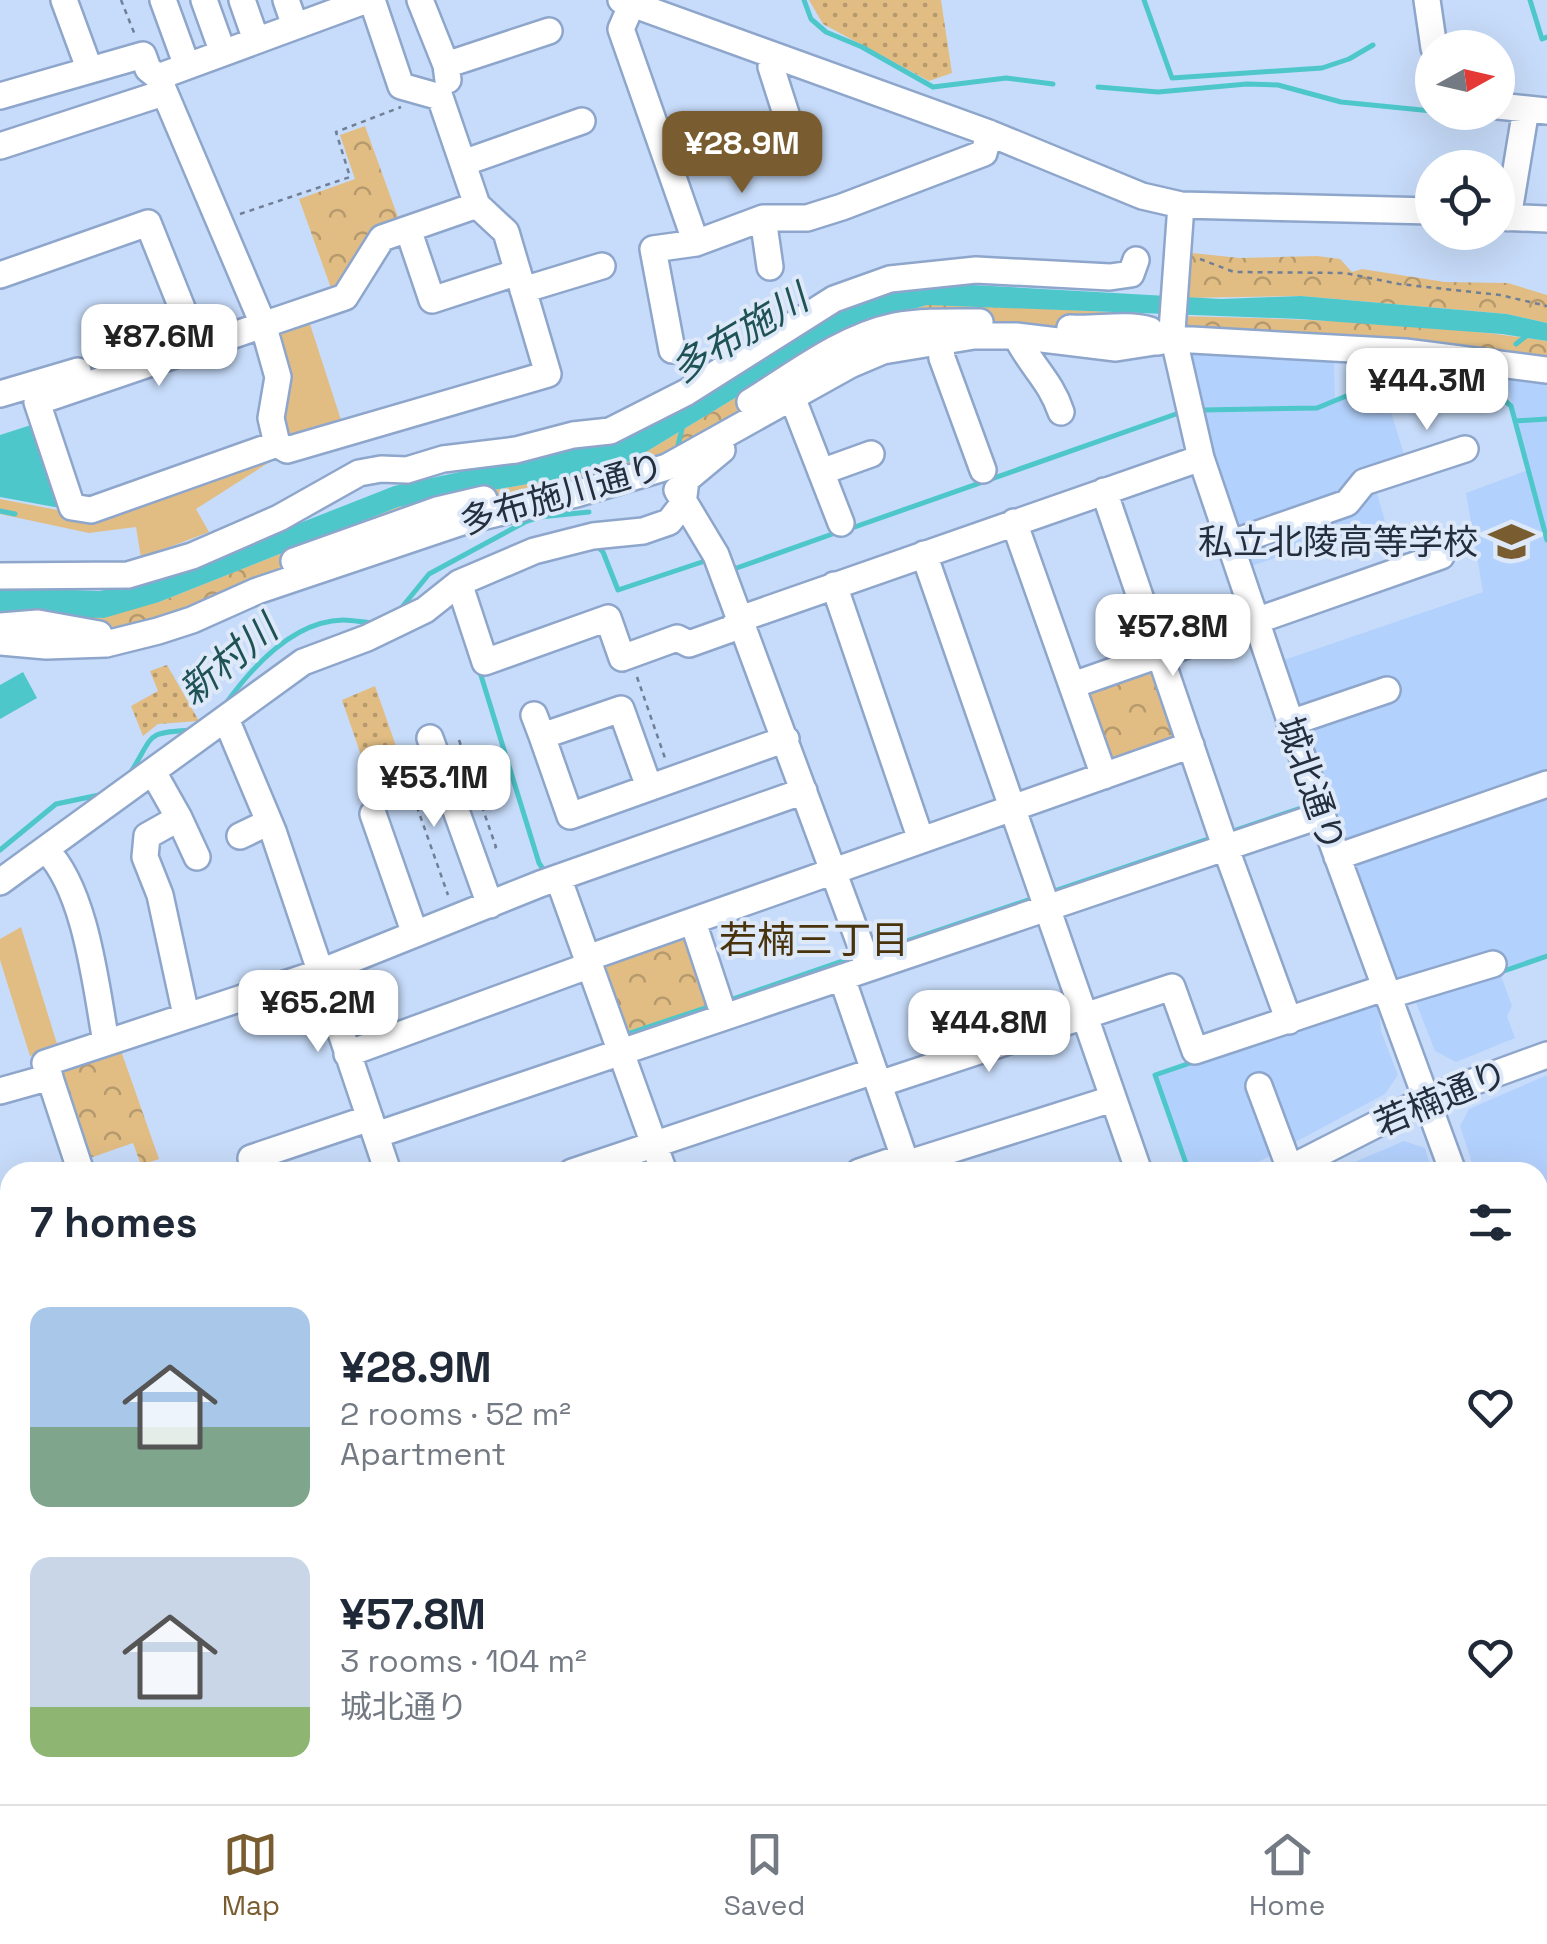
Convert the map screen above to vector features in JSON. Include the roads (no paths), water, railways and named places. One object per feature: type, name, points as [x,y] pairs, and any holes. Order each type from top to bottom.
[{"type":"street","points":[[64,0],[90,68]]},
{"type":"street","points":[[163,0],[186,66]]},
{"type":"street","points":[[204,0],[223,53]]},
{"type":"street","points":[[242,0],[256,40]]},
{"type":"street","points":[[286,0],[296,26]]},
{"type":"street","points":[[0,146],[154,75],[296,26],[328,7],[369,0],[401,86],[440,98]]},
{"type":"street","points":[[420,0],[446,65],[448,90],[440,98]]},
{"type":"street","points":[[1427,0],[1431,30]]},
{"type":"street","points":[[696,242],[621,30],[626,3],[989,132],[1142,196],[1182,205],[1415,211]]},
{"type":"street","points":[[446,65],[548,31]]},
{"type":"street","points":[[773,56],[771,67],[797,148]]},
{"type":"street","points":[[0,95],[90,68],[154,75]]},
{"type":"street","points":[[154,75],[263,324],[278,377],[272,418],[277,444],[287,450],[548,374],[506,232],[477,205],[440,98]]},
{"type":"street","points":[[1515,176],[1532,116]]},
{"type":"street","points":[[463,163],[582,121]]},
{"type":"street","points":[[672,350],[653,249],[696,242],[764,218],[807,218],[842,207],[984,153],[989,132]]},
{"type":"street","points":[[277,444],[91,510],[72,507],[37,402],[345,297],[382,238],[477,205]]},
{"type":"street","name":"城北通り","points":[[1182,205],[1168,338],[1201,458],[1337,857],[1449,1162]]},
{"type":"street","points":[[764,218],[770,266]]},
{"type":"street","points":[[1515,218],[1547,219]]},
{"type":"street","points":[[0,275],[148,223],[192,332]]},
{"type":"street","points":[[408,229],[432,300],[602,266]]},
{"type":"street","points":[[0,576],[141,572],[192,556],[279,518],[324,484],[358,473],[574,429],[610,431],[822,299],[890,279],[927,273],[1034,271],[1110,278],[1131,274],[1136,260]]},
{"type":"street","points":[[982,470],[942,358],[943,335],[995,322],[1094,330],[1127,324],[1168,338],[1406,352],[1547,370]]},
{"type":"street","points":[[1016,336],[1024,354],[1054,389],[1061,412]]},
{"type":"street","name":"多布施川通り","points":[[0,642],[46,646],[106,644],[140,636],[192,620],[363,545],[550,500],[677,462],[850,365],[883,351],[897,337],[1016,336],[1116,348],[1168,338]]},
{"type":"street","points":[[869,968],[716,555],[683,504],[677,462],[683,444],[819,359],[858,339],[897,337]]},
{"type":"street","points":[[0,394],[78,371]]},
{"type":"street","points":[[792,397],[841,523]]},
{"type":"street","points":[[0,882],[303,662],[367,638],[425,610],[459,583],[534,551],[669,522],[683,504],[686,480],[731,443],[741,426]]},
{"type":"street","points":[[1229,544],[1347,502],[1364,482],[1465,449]]},
{"type":"street","points":[[821,472],[871,454]]},
{"type":"street","points":[[459,583],[485,662],[608,618],[622,658],[678,638],[689,644],[731,630],[740,619],[1201,458]]},
{"type":"street","points":[[1104,491],[1289,1020]]},
{"type":"street","points":[[1014,522],[1104,776]]},
{"type":"street","points":[[0,626],[38,623],[99,634],[136,627],[171,618],[298,559],[363,545]]},
{"type":"street","points":[[924,554],[1135,1162]]},
{"type":"street","points":[[1073,685],[1441,556]]},
{"type":"street","points":[[834,586],[920,840]]},
{"type":"street","points":[[1290,723],[1387,690]]},
{"type":"street","points":[[661,783],[621,709],[538,726],[570,816],[786,738]]},
{"type":"street","points":[[226,719],[269,822],[317,956],[318,973],[385,1162]]},
{"type":"street","points":[[430,738],[490,904]]},
{"type":"street","points":[[347,1054],[585,967],[596,955],[1191,745]]},
{"type":"street","points":[[154,772],[197,857]]},
{"type":"street","points":[[1337,857],[1547,784]]},
{"type":"street","points":[[78,1162],[45,1062],[318,973],[490,904],[804,791]]},
{"type":"street","points":[[373,814],[415,934]]},
{"type":"street","points":[[251,1162],[250,1158],[373,1127],[622,1051],[1322,814]]},
{"type":"street","points":[[179,818],[148,836],[145,858],[160,895],[186,1015]]},
{"type":"street","points":[[240,836],[269,822]]},
{"type":"street","points":[[46,850],[55,859],[84,925],[106,1042]]},
{"type":"street","points":[[560,880],[661,1162]]},
{"type":"street","points":[[693,922],[724,1016]]},
{"type":"street","points":[[600,1162],[1172,987],[1196,1051],[1289,1020],[1493,964]]},
{"type":"street","points":[[842,978],[905,1162]]},
{"type":"street","name":"若楠通り","points":[[1302,1162],[1426,1099],[1547,1055]]},
{"type":"street","points":[[0,1092],[50,1077]]},
{"type":"street","points":[[1258,1086],[1283,1162]]},
{"type":"street","points":[[915,1162],[1112,1099]]},
{"type":"waterway","points":[[804,0],[811,19],[826,32],[862,47],[933,87],[1006,78],[1053,84]]},
{"type":"waterway","points":[[1144,0],[1172,78],[1322,68],[1373,45]]},
{"type":"waterway","points":[[1530,0],[1542,39],[1547,37]]},
{"type":"waterway","points":[[1098,87],[1158,92],[1278,85],[1341,102],[1415,109]]},
{"type":"waterway","points":[[1516,344],[1530,333]]},
{"type":"waterway","points":[[1203,410],[1317,408],[1356,392],[1389,394],[1437,386],[1467,395],[1479,387],[1494,385],[1495,392],[1511,406],[1547,540]]},
{"type":"waterway","points":[[849,529],[1176,414]]},
{"type":"waterway","points":[[1515,421],[1547,419]]},
{"type":"waterway","points":[[678,445],[682,429]]},
{"type":"waterway","points":[[0,511],[15,514]]},
{"type":"waterway","name":"新村川","points":[[398,612],[429,574],[525,522],[589,512]]},
{"type":"waterway","points":[[731,570],[838,532]]},
{"type":"waterway","points":[[597,546],[618,590],[708,560]]},
{"type":"waterway","name":"新村川","points":[[224,706],[260,662],[290,638],[324,622],[375,623]]},
{"type":"waterway","points":[[479,669],[545,872]]},
{"type":"waterway","name":"新村川","points":[[131,772],[148,742],[158,734],[192,730]]},
{"type":"waterway","name":"新村川","points":[[0,850],[56,804],[104,794]]},
{"type":"waterway","points":[[1230,832],[1310,805]]},
{"type":"waterway","points":[[1051,892],[1211,838]]},
{"type":"waterway","points":[[871,953],[1034,898]]},
{"type":"waterway","points":[[1498,973],[1547,956]]},
{"type":"waterway","points":[[727,1001],[854,957]]},
{"type":"waterway","points":[[627,1034],[711,1006]]},
{"type":"waterway","points":[[1185,1162],[1155,1075],[1196,1061]]},
{"type":"place","name":"私立北陵高等学校","points":[[1511,542]]},
{"type":"district","name":"若楠三丁目","points":[[814,940]]},
{"type":"water label","name":"多布施川","points":[[739,334]]}]
